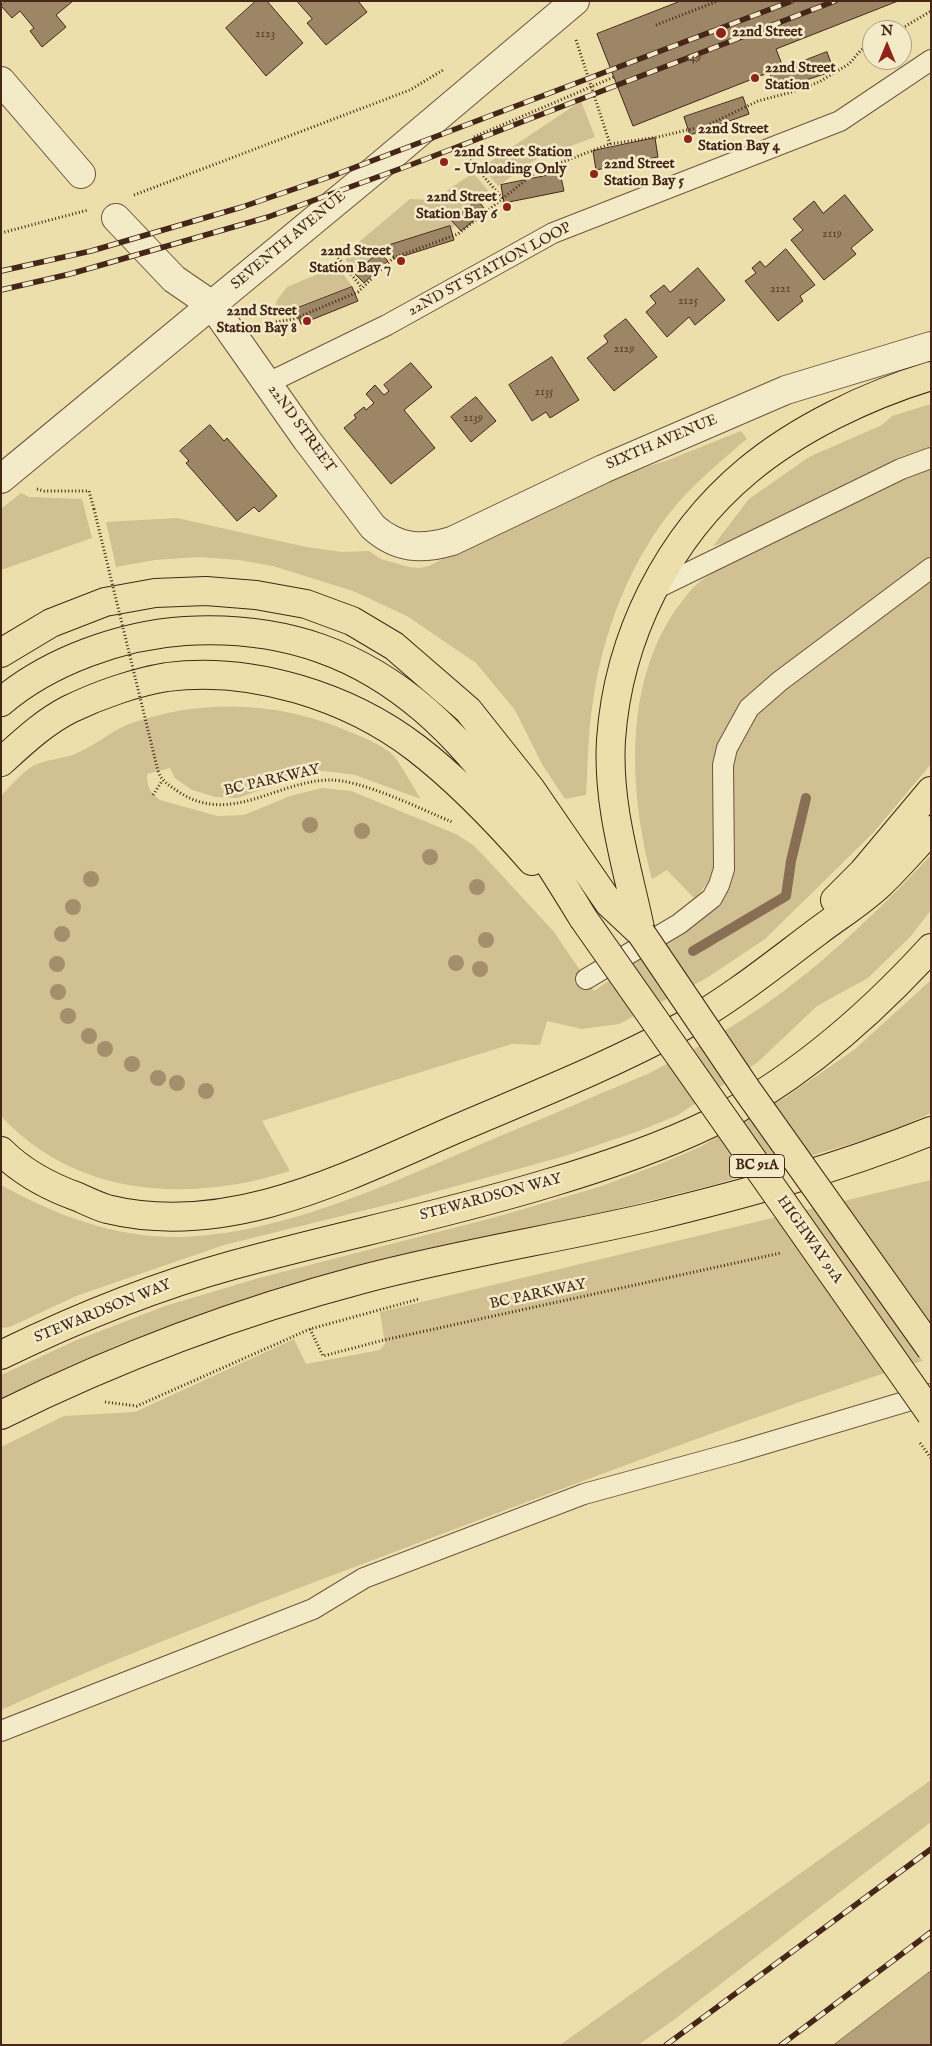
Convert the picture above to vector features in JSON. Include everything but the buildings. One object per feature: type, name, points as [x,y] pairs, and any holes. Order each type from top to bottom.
[{"type":"main road","points":[[641,933],[614,816],[611,740],[617,696],[626,654],[645,604],[671,558],[703,516],[747,471],[803,432],[851,406],[902,384],[931,376]]},
{"type":"main road","points":[[1,653],[51,624],[105,602],[155,593],[206,591],[256,595],[306,604],[352,621],[394,646],[468,710],[530,788],[609,903],[641,933]]},
{"type":"main road","points":[[1,702],[19,687],[70,661],[110,644],[159,633],[207,630],[255,633],[302,643],[339,656],[375,673],[404,692],[443,726],[503,795],[546,856],[583,918]]},
{"type":"main road","points":[[1,762],[29,736],[69,710],[116,690],[167,678],[221,676],[275,682],[352,708],[414,746],[463,787],[583,918]]},
{"type":"main road","points":[[754,980],[863,872],[931,791]]},
{"type":"main road","points":[[1,1151],[12,1162],[56,1189],[106,1208],[145,1214],[185,1216],[233,1211],[278,1200],[338,1180],[511,1106],[642,1047],[683,1026],[754,980],[879,885],[931,830]]},
{"type":"main road","name":"HIGHWAY 91A","points":[[583,918],[931,1414]]},
{"type":"main road","name":"BC 91A","points":[[641,933],[747,1090],[931,1349]]},
{"type":"main road","name":"STEWARDSON WAY","points":[[1,1355],[119,1304],[231,1266],[508,1196],[594,1170],[656,1148],[710,1123],[758,1096],[802,1067],[869,1011],[931,948]]},
{"type":"main road","points":[[1,1415],[48,1392],[142,1352],[240,1315],[362,1279],[648,1217],[734,1196],[835,1167],[931,1131]]},
{"type":"street","name":"SEVENTH AVENUE","points":[[1,479],[575,1]]},
{"type":"street","points":[[1,81],[81,174]]},
{"type":"street","name":"22ND STREET","points":[[106,213],[174,279],[212,305],[307,440],[373,527],[385,537],[399,544]]},
{"type":"street","name":"SIXTH AVENUE","points":[[399,544],[435,546],[452,541],[603,469],[786,390],[931,346]]},
{"type":"lane","name":"22ND ST STATION LOOP","points":[[268,383],[387,324],[553,233],[840,121],[931,60]]},
{"type":"lane","points":[[653,590],[901,469],[931,458]]},
{"type":"lane","points":[[586,979],[680,924],[712,898],[719,885],[724,868],[723,765],[727,748],[749,708],[780,681],[931,568]]},
{"type":"lane","points":[[617,961],[643,1001],[650,1016],[649,1033],[642,1047]]},
{"type":"lane","points":[[1,1731],[313,1609],[364,1578],[584,1494],[746,1449],[931,1394]]},
{"type":"path","points":[[656,25],[718,1]]},
{"type":"path","points":[[912,22],[931,11]]},
{"type":"path","points":[[578,48],[610,144]]},
{"type":"path","points":[[276,322],[294,319],[358,292],[393,258],[458,234],[536,172],[610,144],[658,137],[708,125],[758,100],[792,92],[819,82],[849,64],[862,49]]},
{"type":"path","points":[[133,195],[410,90],[448,67]]},
{"type":"path","points":[[474,137],[614,77]]},
{"type":"path","points":[[463,152],[503,199]]},
{"type":"path","points":[[1,233],[106,213]]},
{"type":"path","points":[[336,255],[362,288]]},
{"type":"path","points":[[29,487],[44,491],[89,491],[158,771],[162,780],[153,795]]},
{"type":"path","name":"BC PARKWAY","points":[[162,780],[189,799],[208,804],[228,805],[247,802],[300,783],[330,780],[362,786],[459,824]]},
{"type":"path","name":"BC PARKWAY","points":[[98,1401],[136,1406],[310,1329],[323,1356],[384,1340],[787,1252]]},
{"type":"shaded area","points":[[581,101],[595,137],[538,158],[498,186],[482,167]]},
{"type":"shaded area","points":[[473,173],[493,196],[452,228],[390,250],[360,277],[346,260],[347,252],[410,199],[433,200]]},
{"type":"shaded area","points":[[337,266],[352,286],[293,308],[288,314],[272,316],[277,300],[287,287]]},
{"type":"shaded area","points":[[931,404],[931,448],[730,541],[713,546],[749,499],[809,457],[882,425],[892,416]]},
{"type":"shaded area","points":[[741,431],[747,439],[719,462],[677,504],[646,548],[633,572],[612,622],[598,675],[590,724],[586,795],[565,799],[542,764],[515,710],[476,663],[407,616],[353,591],[273,566],[239,560],[198,557],[155,560],[116,567],[106,522],[177,518],[306,547],[342,552],[369,551],[381,559],[419,568],[429,566],[514,522],[619,475],[666,461]]},
{"type":"shaded area","points":[[931,463],[931,560],[772,676],[713,771],[716,862],[713,876],[695,899],[667,870],[652,879],[638,804],[635,765],[636,727],[642,689],[653,653],[670,619],[693,588],[700,581],[719,569]]},
{"type":"shaded area","points":[[21,493],[29,497],[82,499],[92,538],[1,570],[1,509]]},
{"type":"shaded area","points":[[931,581],[931,764],[874,832],[765,939],[705,979],[619,1024],[582,1029],[547,1021],[540,1045],[512,1044],[262,1121],[290,1171],[252,1181],[213,1187],[174,1189],[136,1186],[99,1178],[64,1164],[31,1143],[1,1116],[1,796],[31,767],[45,761],[75,754],[135,722],[189,709],[245,707],[272,710],[299,715],[357,735],[379,745],[392,754],[421,799],[355,775],[324,771],[305,774],[238,798],[216,797],[192,790],[175,778],[170,768],[147,774],[148,785],[153,794],[160,800],[217,816],[244,815],[290,796],[322,788],[351,791],[456,834],[473,845],[485,857],[554,932],[594,991],[677,933],[721,899],[731,884],[735,864],[735,843],[732,823],[731,771],[735,755],[758,711],[785,687]]},
{"type":"shaded area","points":[[931,855],[931,910],[911,936],[868,978],[817,1006],[758,1062],[678,1115],[639,1131],[565,1156],[398,1202],[224,1245],[76,1296],[10,1327],[1,1328],[1,1185],[63,1215],[107,1228],[152,1236],[175,1237],[216,1234],[258,1227],[342,1202],[650,1073],[708,1041],[763,1006],[830,954],[892,896]]},
{"type":"shaded area","points":[[931,980],[931,1113],[887,1133],[713,1185],[608,1211],[446,1245],[344,1270],[247,1298],[120,1344],[1,1398],[1,1375],[77,1340],[165,1306],[259,1278],[496,1217],[599,1187],[700,1147],[786,1097],[854,1050]]},
{"type":"shaded area","points":[[931,1180],[931,1358],[739,1423],[423,1541],[158,1643],[1,1710],[1,1447],[64,1416],[135,1412],[294,1339],[306,1364],[380,1350],[385,1344],[380,1312]]},
{"type":"shaded area","points":[[931,1780],[931,1822],[675,2019],[638,2045],[560,2045]]},
{"type":"shaded area","points":[[931,1971],[931,2045],[834,2045]]},
{"type":"waterway","points":[[693,951],[786,896],[791,861],[806,798]]},
{"type":"railway","points":[[1,271],[91,251],[242,207],[332,176],[792,1]]},
{"type":"railway","points":[[1,290],[70,274],[268,217],[413,164],[835,1]]},
{"type":"railway","points":[[666,2045],[931,1849]]},
{"type":"railway","points":[[781,2045],[931,1932]]},
{"type":"place","name":"22nd Street","points":[[721,33]]},
{"type":"place","name":"22nd Street Station","points":[[755,78]]},
{"type":"place","name":"22nd Street Station Bay 4","points":[[688,139]]},
{"type":"place","name":"22nd Street Station - Unloading Only","points":[[444,162]]},
{"type":"place","name":"22nd Street Station Bay 5","points":[[594,174]]},
{"type":"place","name":"22nd Street Station Bay 6","points":[[507,207]]},
{"type":"place","name":"22nd Street Station Bay 7","points":[[401,261]]},
{"type":"place","name":"22nd Street Station Bay 8","points":[[307,321]]}]
